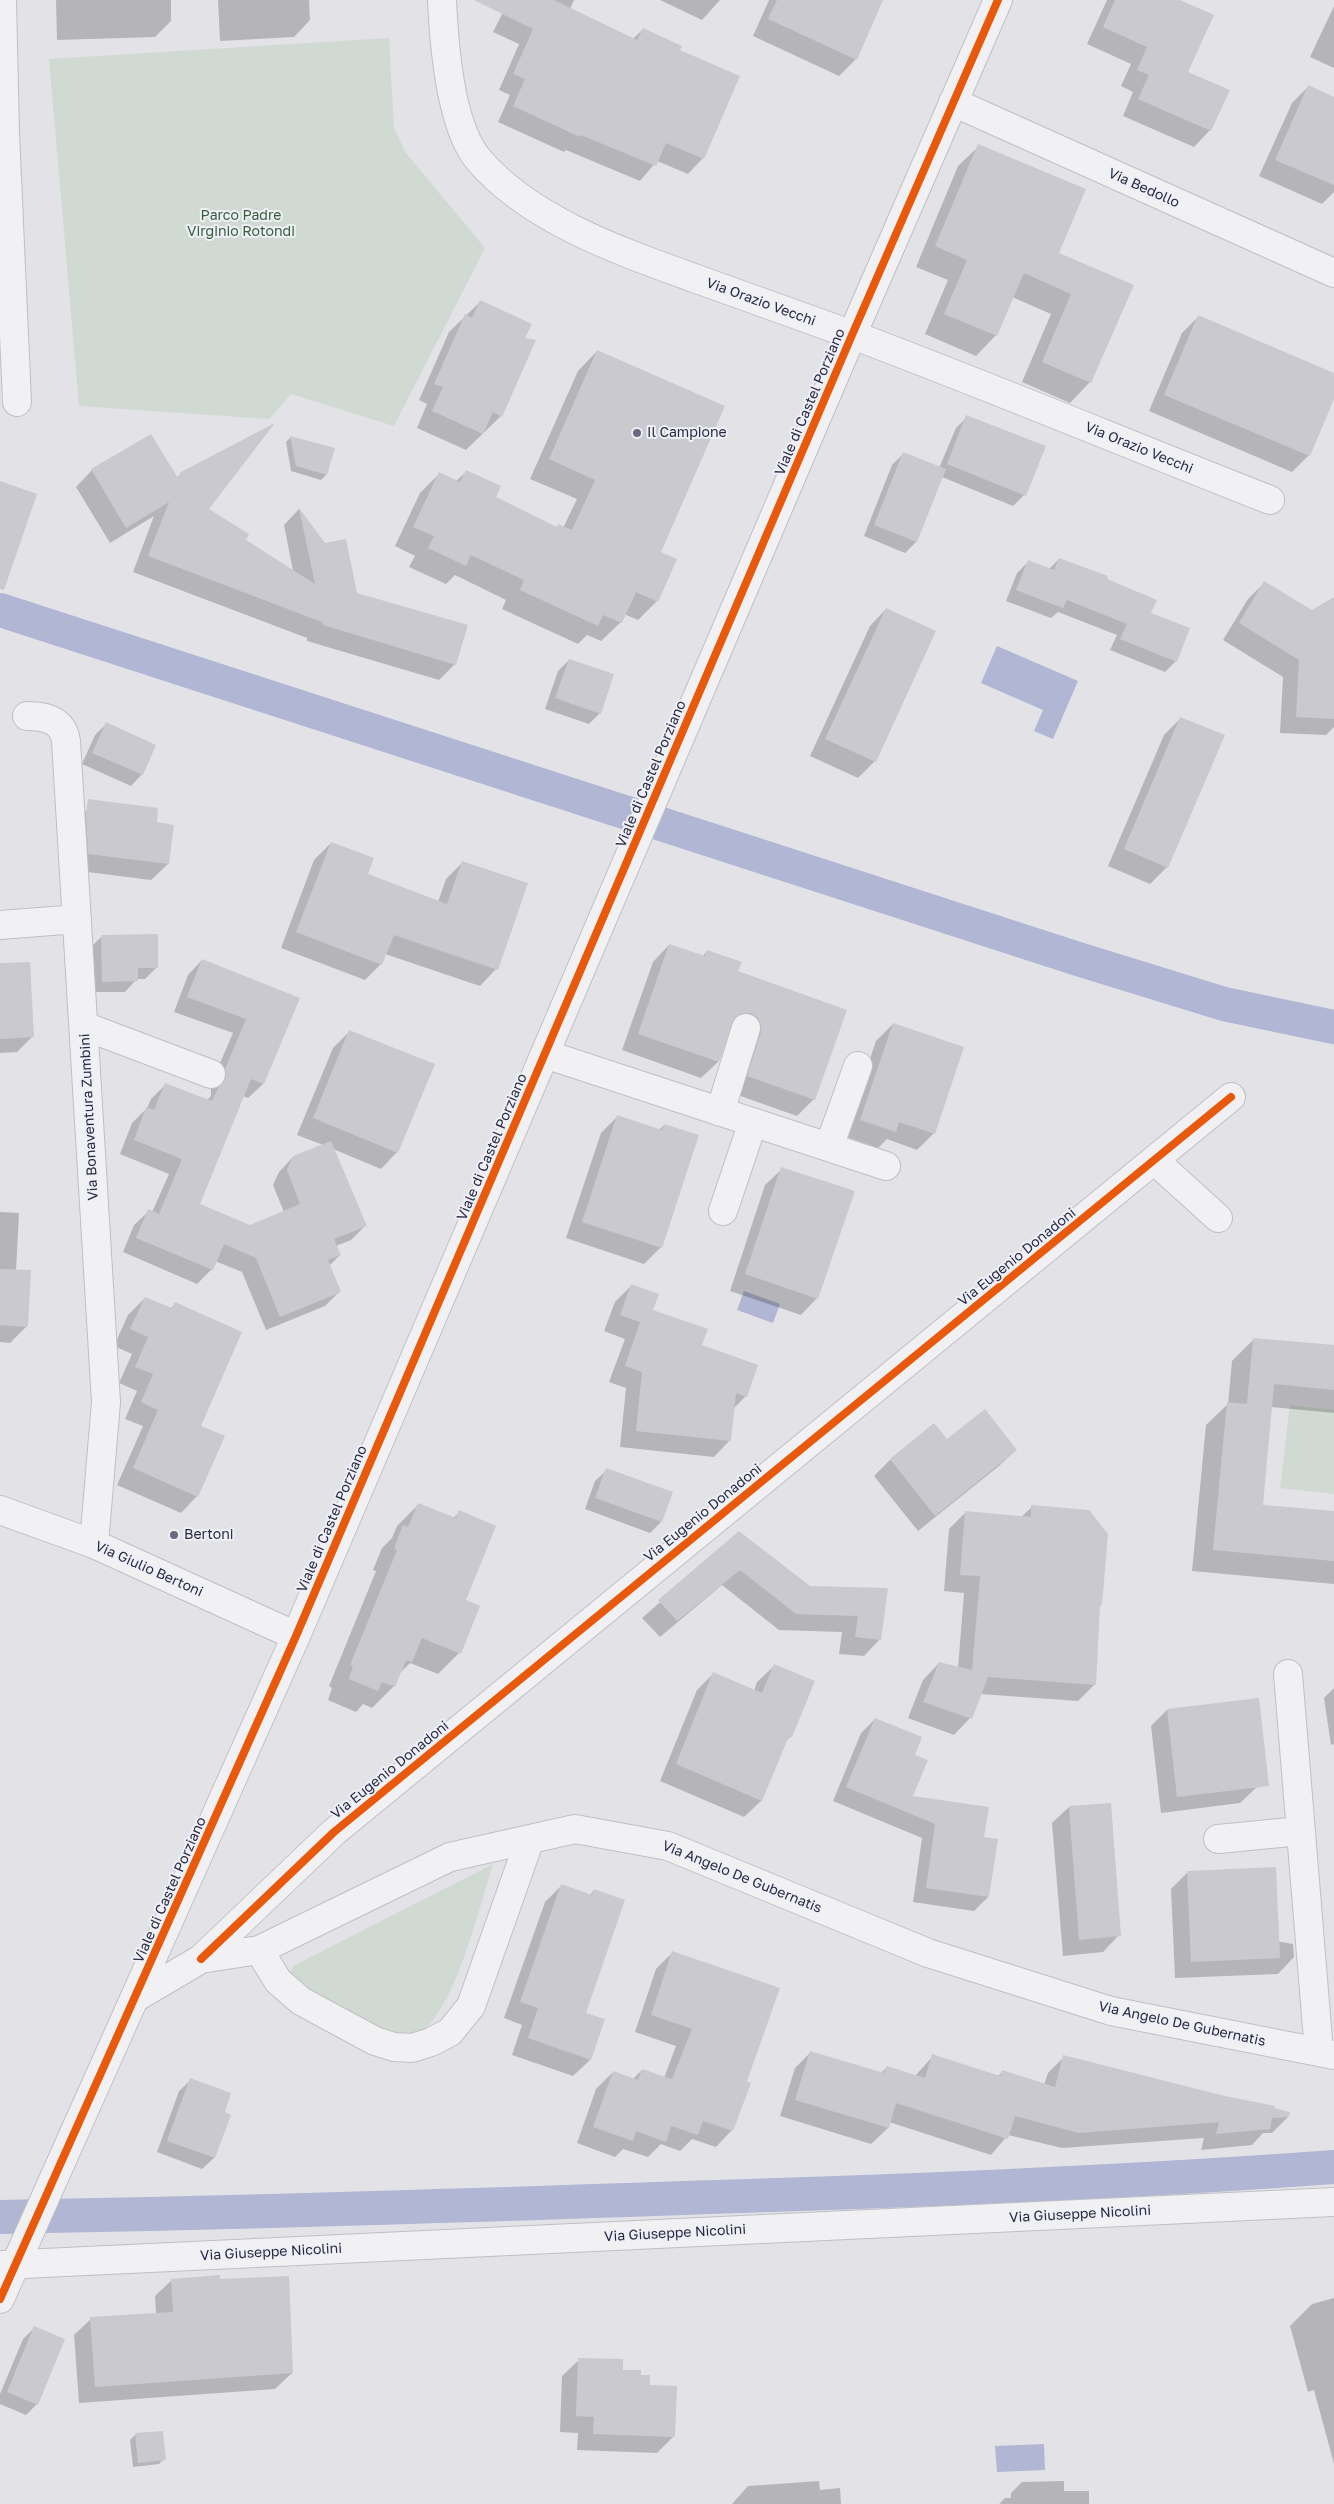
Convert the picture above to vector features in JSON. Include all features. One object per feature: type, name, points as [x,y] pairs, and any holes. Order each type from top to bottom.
[{"type":"street","points":[[2,0],[2,133],[17,402]]},
{"type":"street","name":"Via Orazio Vecchi","points":[[442,0],[459,125],[474,154],[506,185],[543,211],[604,244],[852,335],[1270,500]]},
{"type":"street","name":"Viale di Castel Porziano","points":[[0,2299],[14,2258],[63,2160],[296,1636],[852,335],[998,0]]},
{"type":"street","name":"Via Bedollo","points":[[953,102],[1334,274]]},
{"type":"street","name":"Via Bonaventura Zumbini","points":[[27,716],[51,719],[57,722],[65,736],[106,1402],[94,1544]]},
{"type":"street","points":[[0,925],[77,918]]},
{"type":"street","points":[[84,1026],[211,1074]]},
{"type":"street","points":[[720,1112],[746,1028]]},
{"type":"street","points":[[545,1054],[886,1166]]},
{"type":"street","points":[[829,1147],[858,1066]]},
{"type":"street","name":"Via Eugenio Donadoni","points":[[201,1959],[334,1832],[1231,1097]]},
{"type":"street","points":[[723,1211],[754,1122]]},
{"type":"street","points":[[1154,1160],[1218,1218]]},
{"type":"street","name":"Via Giulio Bertoni","points":[[0,1510],[94,1544],[296,1636]]},
{"type":"street","points":[[1288,1674],[1300,1830],[1327,2054]]},
{"type":"street","name":"Via Angelo De Gubernatis","points":[[135,1998],[201,1959],[259,1950],[450,1857],[576,1829],[668,1846],[928,1953],[1112,2012],[1327,2054]]},
{"type":"street","points":[[1218,1839],[1300,1830]]},
{"type":"street","points":[[259,1950],[278,1981],[301,2001],[375,2041],[394,2047],[412,2048],[431,2042],[450,2032],[471,2006],[530,1839]]},
{"type":"street","name":"Via Giuseppe Nicolini","points":[[14,2258],[1334,2202]]},
{"type":"green space","name":"Parco Padre Virginio Rotondi","points":[[389,38],[394,128],[406,153],[485,248],[394,426],[291,394],[269,419],[79,406],[49,59]]},
{"type":"green space","points":[[1290,1405],[1334,1410],[1334,1494],[1280,1488]]},
{"type":"green space","points":[[493,1864],[464,1958],[453,1984],[442,2007],[429,2024],[416,2034],[409,2036],[394,2035],[373,2027],[311,1997],[289,1976],[293,1966]]},
{"type":"water","points":[[997,646],[1078,681],[1053,739],[1034,731],[1043,710],[981,683]]},
{"type":"water","points":[[744,1291],[780,1304],[773,1323],[737,1310]]},
{"type":"water","points":[[1044,2444],[1045,2470],[997,2472],[995,2446]]},
{"type":"building","points":[[474,0],[554,0],[637,40],[643,28],[682,46],[680,50],[740,76],[704,159],[666,143],[656,166],[581,135],[580,137],[513,106],[525,79],[513,74],[533,29]]},
{"type":"building","points":[[777,0],[883,0],[857,60],[768,19]]},
{"type":"building","points":[[1115,0],[1180,0],[1214,15],[1188,72],[1230,90],[1211,131],[1138,99],[1149,75],[1137,70],[1147,47],[1103,27]]},
{"type":"building","points":[[1308,85],[1334,97],[1334,185],[1275,160]]},
{"type":"building","points":[[978,144],[1086,189],[1059,253],[1134,285],[1091,383],[1042,362],[1071,294],[1024,273],[997,336],[944,314],[967,260],[935,246]]},
{"type":"building","points":[[480,300],[532,324],[525,338],[536,340],[502,417],[493,412],[483,434],[432,411],[443,387],[434,384],[465,314],[472,318]]},
{"type":"building","points":[[1198,315],[1334,373],[1334,399],[1310,456],[1164,395]]},
{"type":"building","points":[[597,350],[725,406],[661,552],[677,559],[658,602],[636,592],[622,623],[603,615],[598,626],[520,590],[524,580],[471,555],[466,566],[428,548],[434,536],[413,527],[439,472],[460,482],[466,470],[501,486],[496,497],[557,527],[558,524],[572,530],[595,480],[549,459]]},
{"type":"building","points":[[966,415],[1046,446],[1026,496],[947,464]]},
{"type":"building","points":[[275,423],[209,509],[249,534],[246,540],[315,584],[299,508],[325,543],[346,539],[357,593],[468,625],[456,665],[323,625],[322,622],[148,556],[169,502],[126,528],[91,469],[151,434],[178,478],[181,472]]},
{"type":"building","points":[[290,436],[335,448],[327,475],[296,466]]},
{"type":"building","points":[[903,452],[946,469],[917,542],[874,525]]},
{"type":"building","points":[[0,481],[37,494],[4,590],[0,589]]},
{"type":"building","points":[[1059,558],[1108,576],[1107,579],[1157,600],[1151,613],[1190,628],[1177,662],[1120,639],[1127,624],[1067,600],[1063,608],[1016,590],[1028,560],[1054,570]]},
{"type":"building","points":[[1264,581],[1312,610],[1334,597],[1334,719],[1296,717],[1299,660],[1239,623]]},
{"type":"building","points":[[886,608],[936,631],[876,762],[825,739]]},
{"type":"building","points":[[569,659],[614,674],[601,714],[555,698]]},
{"type":"building","points":[[1180,717],[1225,735],[1168,868],[1124,849]]},
{"type":"building","points":[[106,722],[156,745],[143,775],[92,753]]},
{"type":"building","points":[[88,799],[158,808],[157,822],[174,825],[169,864],[88,854],[86,814]]},
{"type":"building","points":[[331,842],[374,858],[368,874],[447,904],[462,861],[528,883],[498,970],[394,935],[382,965],[296,932]]},
{"type":"building","points":[[158,934],[158,968],[138,968],[138,981],[102,982],[101,935]]},
{"type":"building","points":[[669,944],[705,956],[707,950],[742,962],[738,971],[847,1010],[815,1100],[747,1076],[761,1032],[758,1018],[751,1013],[743,1013],[735,1017],[719,1062],[638,1034]]},
{"type":"building","points":[[202,959],[300,998],[264,1084],[251,1079],[200,1204],[250,1225],[300,1204],[287,1170],[293,1156],[331,1141],[367,1226],[334,1239],[341,1255],[328,1260],[341,1292],[280,1317],[256,1258],[224,1244],[213,1270],[136,1238],[148,1209],[159,1214],[182,1159],[134,1140],[146,1107],[154,1110],[165,1083],[212,1101],[218,1088],[225,1080],[225,1069],[246,1019],[187,997]]},
{"type":"building","points":[[30,962],[34,1037],[0,1039],[0,963]]},
{"type":"building","points":[[893,1023],[964,1047],[935,1134],[899,1122],[896,1132],[860,1120]]},
{"type":"building","points":[[349,1030],[435,1064],[398,1153],[313,1118]]},
{"type":"building","points":[[617,1115],[662,1130],[664,1124],[699,1135],[662,1248],[582,1222]]},
{"type":"building","points":[[781,1167],[855,1191],[818,1299],[745,1274]]},
{"type":"building","points":[[0,1269],[31,1270],[28,1327],[0,1325]]},
{"type":"building","points":[[631,1284],[659,1294],[653,1310],[708,1329],[702,1345],[758,1365],[747,1397],[736,1393],[731,1441],[636,1431],[642,1372],[625,1366],[640,1322],[620,1315]]},
{"type":"building","points":[[145,1297],[172,1308],[175,1302],[242,1332],[201,1426],[225,1436],[198,1497],[133,1468],[158,1410],[141,1402],[153,1374],[135,1367],[148,1337],[130,1329]]},
{"type":"building","points":[[1253,1338],[1334,1345],[1334,1390],[1274,1384],[1263,1505],[1334,1511],[1334,1561],[1213,1550],[1227,1402],[1247,1404]]},
{"type":"building","points":[[985,1409],[1017,1450],[935,1516],[890,1459],[934,1423],[947,1439]]},
{"type":"building","points":[[606,1468],[673,1492],[662,1522],[595,1498]]},
{"type":"building","points":[[418,1503],[456,1518],[459,1510],[496,1526],[466,1600],[480,1606],[461,1654],[422,1638],[412,1662],[406,1660],[395,1687],[382,1682],[378,1691],[349,1679],[353,1666],[350,1665],[397,1550],[394,1548],[403,1525],[408,1527]]},
{"type":"building","points":[[1031,1505],[1089,1510],[1108,1534],[1102,1605],[1100,1605],[1096,1685],[988,1677],[972,1719],[923,1702],[939,1662],[972,1670],[980,1576],[960,1575],[965,1511],[1031,1517]]},
{"type":"building","points":[[739,1531],[810,1586],[888,1588],[881,1640],[855,1637],[858,1616],[796,1614],[740,1570],[677,1621],[658,1600]]},
{"type":"building","points":[[774,1664],[815,1681],[792,1737],[789,1736],[762,1801],[676,1764],[713,1672],[762,1693]]},
{"type":"building","points":[[1259,1698],[1269,1786],[1177,1797],[1167,1709]]},
{"type":"building","points":[[875,1718],[922,1737],[915,1755],[928,1760],[913,1796],[989,1807],[984,1837],[998,1839],[989,1897],[926,1888],[935,1824],[846,1787]]},
{"type":"building","points":[[1111,1803],[1121,1936],[1079,1940],[1069,1806]]},
{"type":"building","points":[[1276,1867],[1280,1958],[1191,1962],[1187,1871]]},
{"type":"building","points":[[561,1884],[592,1895],[594,1889],[625,1900],[586,2013],[605,2019],[591,2060],[528,2038],[538,2008],[520,2002]]},
{"type":"building","points":[[672,1951],[780,1988],[747,2081],[751,2083],[733,2131],[703,2121],[698,2135],[671,2126],[666,2142],[636,2131],[633,2141],[593,2127],[613,2071],[638,2080],[642,2069],[672,2079],[692,2029],[651,2015]]},
{"type":"building","points":[[810,2051],[884,2073],[887,2066],[925,2078],[932,2054],[1000,2076],[1002,2070],[1055,2087],[1063,2055],[1225,2096],[1275,2106],[1274,2108],[1290,2112],[1289,2117],[1272,2118],[1270,2129],[1216,2134],[1219,2122],[1079,2133],[1015,2116],[1008,2139],[896,2103],[889,2128],[795,2100]]},
{"type":"building","points":[[190,2078],[231,2093],[225,2112],[231,2115],[215,2158],[167,2141]]},
{"type":"building","points":[[220,2275],[220,2279],[289,2276],[293,2373],[95,2387],[90,2317],[173,2312],[171,2279]]},
{"type":"building","points":[[34,2326],[65,2339],[38,2405],[7,2392]]},
{"type":"building","points":[[578,2358],[623,2359],[623,2370],[641,2370],[641,2375],[650,2375],[650,2385],[677,2386],[675,2437],[593,2434],[594,2417],[576,2416]]},
{"type":"building","points":[[163,2431],[166,2460],[138,2463],[135,2433]]},
{"type":"waterway","points":[[0,610],[1078,959],[1224,1004],[1334,1027]]},
{"type":"waterway","points":[[0,2217],[513,2204],[1009,2186],[1334,2167]]},
{"type":"cycle path","points":[[0,2299],[296,1636],[852,335],[998,0]]},
{"type":"cycle path","points":[[201,1959],[334,1832],[1231,1097]]},
{"type":"place","name":"Il Campione","points":[[637,433]]},
{"type":"place","name":"Bertoni","points":[[174,1535]]}]
